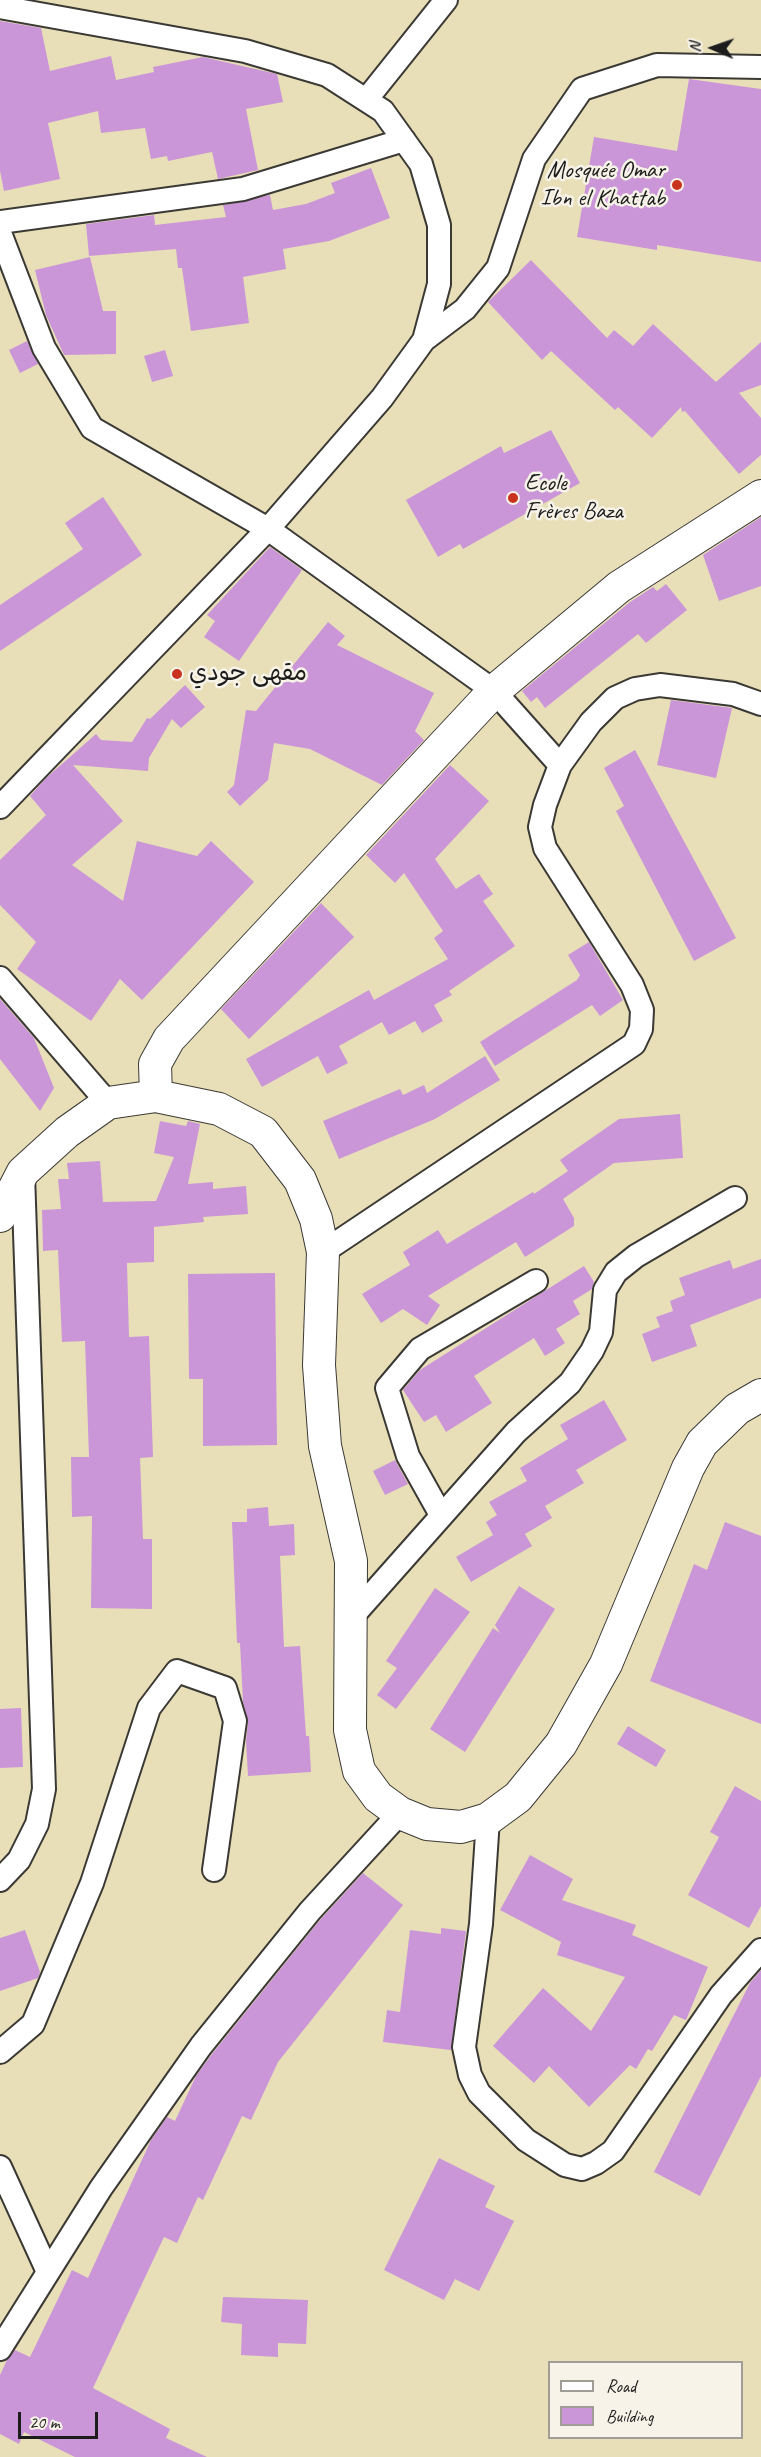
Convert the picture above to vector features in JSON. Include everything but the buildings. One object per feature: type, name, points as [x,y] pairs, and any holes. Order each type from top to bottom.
[{"type":"main road","points":[[156,1096],[155,1064],[169,1039],[494,691],[620,587],[761,496]]},
{"type":"main road","points":[[0,1216],[23,1172],[67,1132],[108,1104],[156,1096],[219,1110],[263,1132],[300,1180],[316,1219],[323,1252],[319,1365],[324,1435],[351,1561],[350,1730],[359,1771],[378,1797],[400,1813],[427,1824],[460,1827],[488,1819],[518,1797],[561,1744],[606,1664],[688,1468],[702,1443],[737,1409],[761,1395]]},
{"type":"street","points":[[366,100],[446,0]]},
{"type":"street","points":[[2,6],[244,51],[327,75],[382,111],[421,164],[439,225],[439,284],[424,340]]},
{"type":"street","points":[[0,807],[268,529],[382,398],[424,340],[465,309],[498,268],[534,159],[582,89],[657,65],[761,67]]},
{"type":"street","points":[[0,222],[243,189],[404,140]]},
{"type":"street","points":[[0,233],[44,348],[92,428],[268,529],[494,691],[560,765]]},
{"type":"street","points":[[323,1252],[634,1044],[641,1029],[642,1010],[632,985],[545,848],[540,828],[545,805],[560,765],[591,722],[615,698],[635,689],[660,685],[733,694],[761,704]]},
{"type":"street","points":[[0,978],[108,1104]]},
{"type":"street","points":[[0,1880],[19,1860],[37,1824],[44,1789],[23,1172]]},
{"type":"street","points":[[351,1618],[516,1432],[570,1383],[592,1351],[601,1332],[605,1290],[616,1272],[636,1256],[735,1198]]},
{"type":"street","points":[[441,1515],[408,1456],[387,1388],[420,1349],[536,1281]]},
{"type":"street","points":[[0,2052],[33,2024],[92,1883],[149,1708],[177,1671],[225,1688],[235,1721],[214,1870]]},
{"type":"street","points":[[0,2349],[101,2188],[201,2046],[310,1911],[400,1813]]},
{"type":"street","points":[[488,1819],[481,1924],[464,2047],[470,2075],[479,2093],[526,2140],[565,2165],[582,2169],[596,2163],[613,2151],[721,1995],[761,1950]]},
{"type":"street","points":[[0,2167],[48,2272]]},
{"type":"place","name":"Mosquée Omar Ibn el Khattab","points":[[677,185]]},
{"type":"place","name":"Ecole Frères Baza","points":[[513,498]]},
{"type":"place","name":"مقهى جودي","points":[[177,674]]}]
